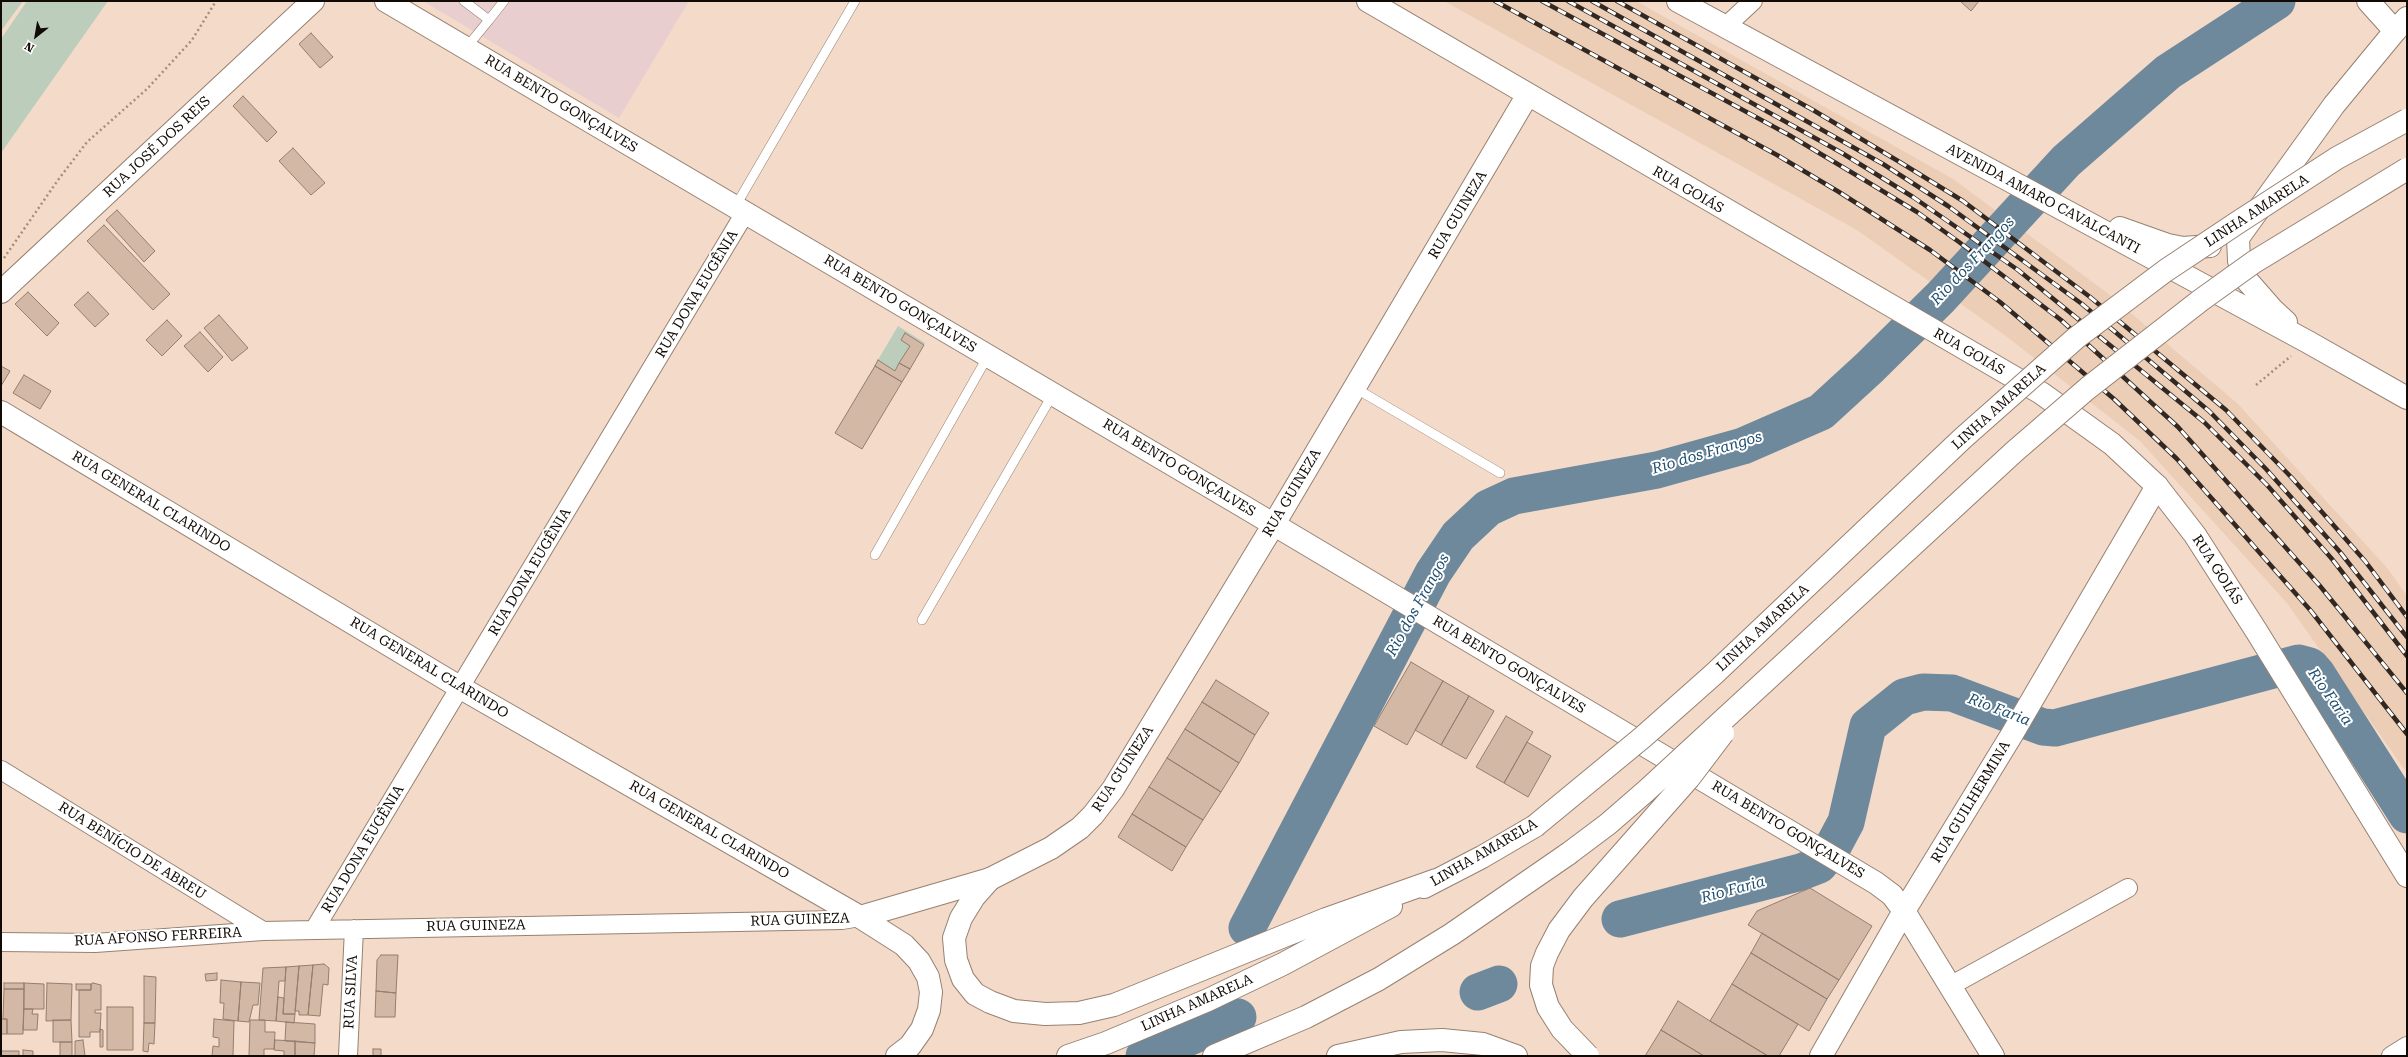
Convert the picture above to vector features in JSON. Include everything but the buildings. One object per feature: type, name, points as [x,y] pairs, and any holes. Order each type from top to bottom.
[{"type":"main road","name":"RUA JOSÉ DOS REIS","points":[[1,292],[313,1]]},
{"type":"main road","name":"RUA BENTO GONÇALVES","points":[[386,1],[1274,524],[1850,867],[1892,895],[1904,911],[1993,1056]]},
{"type":"main road","name":"RUA GOIÁS","points":[[1368,1],[1527,96],[2041,393],[2112,444],[2157,486],[2195,535],[2257,632],[2407,876]]},
{"type":"main road","name":"AVENIDA AMARO CAVALCANTI","points":[[1678,1],[2043,200],[2308,342],[2407,398]]},
{"type":"main road","points":[[2308,342],[2272,310],[2244,277],[2238,261],[2238,238],[2334,105],[2401,25],[2368,1]]},
{"type":"main road","name":"RUA GUINEZA","points":[[860,917],[990,879],[1050,848],[1080,828],[1093,815],[1113,789],[1274,524],[1527,96]]},
{"type":"main road","name":"LINHA AMARELA","points":[[1068,1056],[1114,1040],[1269,971],[1358,926],[1436,880],[1482,858],[1535,826],[1636,742],[1714,674],[1964,438],[2076,338],[2166,271],[2237,223],[2337,158],[2407,120]]},
{"type":"main road","points":[[1214,1056],[1306,1017],[1379,979],[1452,934],[1568,854],[1636,801],[2015,451],[2088,388],[2201,300],[2254,262],[2308,227],[2407,168]]},
{"type":"main road","points":[[2043,200],[2146,238],[2183,248],[2199,248],[2238,238]]},
{"type":"main road","name":"RUA GENERAL CLARINDO","points":[[1,412],[461,688],[860,917],[904,945],[919,961],[928,977],[931,992],[929,1010],[922,1029],[910,1046],[897,1056]]},
{"type":"main road","name":"RUA GUILHERMINA","points":[[1821,1056],[1904,911],[2011,736],[2157,486]]},
{"type":"main road","points":[[1588,1056],[1562,1029],[1548,1007],[1541,985],[1542,966],[1547,953],[1559,930],[1583,898],[1708,755],[1738,708]]},
{"type":"main road","points":[[990,879],[974,897],[961,918],[954,938],[956,960],[963,979],[975,994],[990,1002],[1014,1011],[1045,1014],[1079,1013],[1114,1005],[1326,919],[1436,880]]},
{"type":"main road","points":[[1338,1056],[1401,1042],[1442,1040],[1482,1044],[1516,1056]]},
{"type":"street","points":[[1725,27],[1753,1]]},
{"type":"street","name":"RUA DONA EUGÊNIA","points":[[314,930],[461,688],[740,210]]},
{"type":"street","name":"RUA BENÍCIO DE ABREU","points":[[1,770],[263,931]]},
{"type":"street","points":[[1950,986],[2128,888]]},
{"type":"street","name":"RUA GUINEZA","points":[[314,930],[834,920],[860,917]]},
{"type":"street","name":"RUA SILVA","points":[[348,1056],[354,929]]},
{"type":"street","name":"RUA AFONSO FERREIRA","points":[[1,942],[95,943],[263,931],[314,930]]},
{"type":"street","points":[[2391,1056],[2407,1046]]},
{"type":"lane","points":[[464,1],[489,20]]},
{"type":"lane","points":[[466,48],[504,1]]},
{"type":"lane","points":[[740,210],[856,1]]},
{"type":"lane","points":[[875,555],[988,356]]},
{"type":"lane","points":[[1355,388],[1500,473]]},
{"type":"lane","points":[[922,620],[1053,394]]},
{"type":"path","points":[[1,262],[58,180],[87,142],[146,89],[192,40],[216,1]]},
{"type":"path","points":[[2256,385],[2308,342]]},
{"type":"shaded area","points":[[423,1],[689,1],[619,118]]},
{"type":"shaded area","points":[[1444,1],[1636,1],[1953,179],[2106,292],[2238,404],[2388,569],[2407,596],[2407,773],[2287,603],[2140,441],[2006,336],[1857,230]]},
{"type":"green space","points":[[1,1],[23,1],[1,31]]},
{"type":"green space","points":[[27,1],[108,1],[1,153],[1,39]]},
{"type":"green space","points":[[898,326],[925,343],[862,449],[835,433]]},
{"type":"waterway","name":"Rio dos Frangos","points":[[1247,928],[1433,573],[1458,536],[1488,508],[1514,496],[1657,470],[1743,446],[1821,412],[1869,368],[1941,297],[2066,161],[2168,72],[2277,1]]},
{"type":"waterway","name":"Rio Faria","points":[[1620,919],[1801,872],[1819,865],[1831,850],[1846,822],[1868,726],[1904,697],[1923,692],[1952,693],[2043,727],[2055,728],[2299,663],[2310,666],[2317,674],[2407,815]]},
{"type":"waterway","name":"Rio Faria","points":[[1478,992],[1499,984]]},
{"type":"waterway","name":"Rio Faria","points":[[1144,1056],[1238,1017]]},
{"type":"railway","points":[[1495,1],[1777,155],[1839,192],[1930,250],[2000,302],[2114,399],[2177,459],[2311,611],[2407,734]]},
{"type":"railway","points":[[1542,1],[1789,135],[1917,212],[1959,242],[2061,320],[2178,427],[2320,586],[2407,693]]},
{"type":"railway","points":[[1568,1],[1842,153],[1913,197],[2018,270],[2204,422],[2267,485],[2332,559],[2407,656]]},
{"type":"railway","points":[[1592,1],[1883,164],[1948,206],[2082,304],[2209,411],[2266,469],[2340,552],[2407,637]]},
{"type":"railway","points":[[1617,1],[1813,110],[1963,201],[2090,297],[2226,410],[2292,478],[2365,561],[2407,617]]}]
